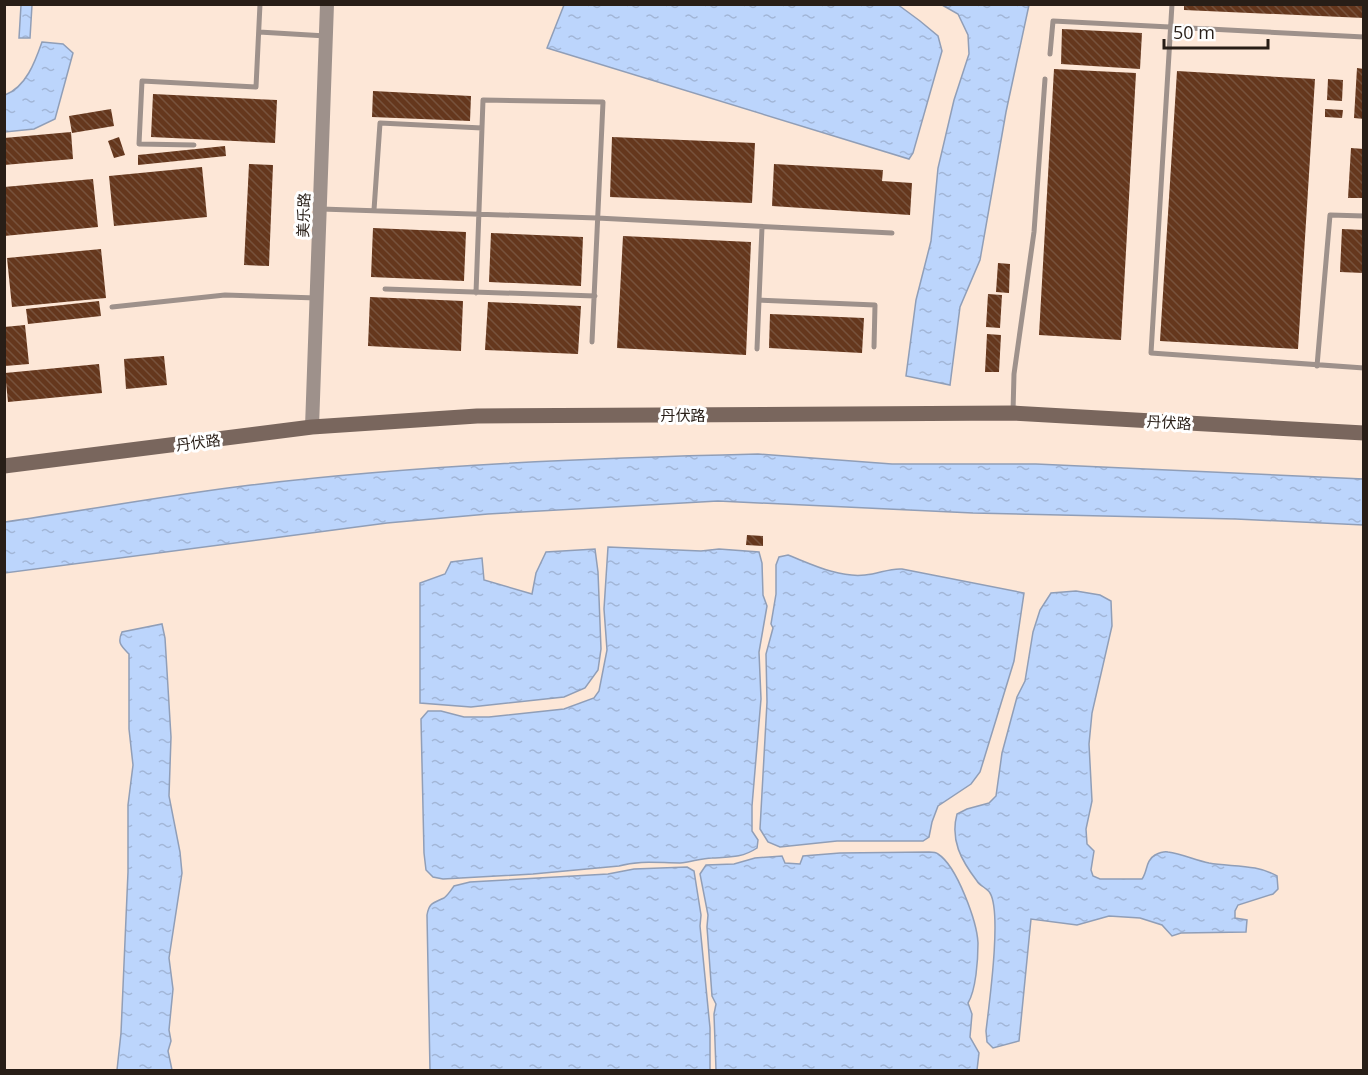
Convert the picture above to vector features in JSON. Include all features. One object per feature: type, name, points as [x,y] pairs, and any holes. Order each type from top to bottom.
[{"type":"main road","name":"丹伏路","points":[[4,466],[312,427],[477,416],[1013,413],[1364,433]]},
{"type":"street","name":"美乐路","points":[[312,427],[327,4]]},
{"type":"lane","points":[[194,145],[139,144],[142,81],[256,87],[260,4]]},
{"type":"lane","points":[[1172,4],[1151,353],[1364,368]]},
{"type":"lane","points":[[1050,54],[1053,21],[1364,37]]},
{"type":"lane","points":[[259,32],[326,36]]},
{"type":"lane","points":[[1013,413],[1014,374],[1034,232],[1045,79]]},
{"type":"lane","points":[[476,293],[483,100],[603,102],[592,342]]},
{"type":"lane","points":[[374,210],[380,123],[482,128]]},
{"type":"lane","points":[[320,208],[597,218],[892,233]]},
{"type":"lane","points":[[1317,366],[1330,215],[1364,216]]},
{"type":"lane","points":[[757,349],[762,227]]},
{"type":"lane","points":[[385,289],[595,296]]},
{"type":"lane","points":[[112,307],[225,295],[317,298]]},
{"type":"lane","points":[[759,300],[875,305],[874,347]]},
{"type":"water","points":[[897,4],[938,36],[942,51],[913,153],[909,159],[547,48],[564,5]]},
{"type":"water","points":[[21,5],[32,5],[30,38],[19,38]]},
{"type":"water","points":[[942,5],[1029,5],[1006,112],[980,260],[960,307],[950,385],[906,376],[916,300],[931,241],[938,168],[954,100],[969,54],[968,35],[958,14]]},
{"type":"water","points":[[42,42],[63,44],[73,53],[55,119],[34,129],[5,132],[5,95],[24,80]]},
{"type":"water","points":[[758,454],[892,464],[1036,464],[1363,479],[1363,525],[1236,519],[973,513],[718,501],[488,514],[387,523],[5,573],[5,522],[220,489],[378,472],[568,460]]},
{"type":"water","points":[[608,547],[759,552],[762,563],[763,595],[767,606],[759,652],[761,699],[752,806],[752,831],[758,840],[757,848],[736,856],[680,863],[642,862],[533,874],[443,879],[433,877],[426,870],[424,853],[421,719],[428,711],[441,711],[464,717],[489,717],[564,709],[594,698],[599,691],[607,650],[604,609]]},
{"type":"water","points":[[595,549],[601,649],[598,670],[585,688],[564,697],[471,707],[420,703],[420,583],[445,574],[451,562],[482,558],[484,580],[532,594],[536,573],[546,552]]},
{"type":"water","points":[[788,555],[825,570],[845,574],[865,575],[902,569],[1024,593],[1014,661],[980,772],[971,784],[938,806],[929,837],[923,841],[837,841],[780,847],[768,842],[760,829],[767,702],[766,654],[773,628],[771,624],[776,594],[776,565],[779,557]]},
{"type":"water","points":[[1076,591],[1100,595],[1111,601],[1112,626],[1092,713],[1089,744],[1092,801],[1086,829],[1087,844],[1094,851],[1091,870],[1093,876],[1100,879],[1142,879],[1152,857],[1166,852],[1209,863],[1261,869],[1277,876],[1278,889],[1273,894],[1238,905],[1235,918],[1247,920],[1246,932],[1181,933],[1172,936],[1162,925],[1140,918],[1109,916],[1077,925],[1031,919],[1019,1041],[993,1048],[987,1042],[986,1031],[994,960],[993,904],[990,893],[978,883],[958,849],[955,823],[957,814],[989,803],[996,796],[1002,753],[1017,697],[1025,681],[1033,632],[1040,610],[1051,593]]},
{"type":"water","points":[[162,624],[165,638],[171,737],[169,796],[182,873],[169,958],[173,989],[169,1030],[171,1041],[168,1051],[172,1070],[117,1070],[121,1033],[128,872],[128,805],[133,765],[129,729],[129,654],[122,646],[120,639],[122,632]]},
{"type":"water","points":[[934,852],[945,860],[959,882],[977,934],[976,974],[968,1003],[972,1014],[970,1037],[979,1053],[977,1070],[716,1070],[714,1014],[716,1004],[712,996],[708,915],[700,874],[706,865],[734,864],[755,858],[782,856],[785,863],[800,864],[803,856],[840,853]]},
{"type":"water","points":[[687,867],[694,871],[701,915],[700,926],[710,1028],[710,1070],[430,1070],[427,915],[430,906],[444,898],[454,886],[470,882]]},
{"type":"building","points":[[1184,4],[1364,4],[1364,18],[1184,10]]},
{"type":"building","points":[[1062,29],[1142,33],[1140,69],[1061,64]]},
{"type":"building","points":[[1357,68],[1364,69],[1364,119],[1354,118]]},
{"type":"building","points":[[1054,69],[1136,73],[1121,340],[1039,335]]},
{"type":"building","points":[[1177,71],[1315,79],[1298,349],[1160,341]]},
{"type":"building","points":[[1328,79],[1343,80],[1342,101],[1327,100]]},
{"type":"building","points":[[373,91],[471,96],[470,121],[372,117]]},
{"type":"building","points":[[153,94],[277,100],[275,143],[151,137]]},
{"type":"building","points":[[111,109],[114,126],[72,133],[69,116]]},
{"type":"building","points":[[1325,109],[1343,110],[1342,118],[1325,117]]},
{"type":"building","points":[[71,132],[73,159],[4,165],[4,138]]},
{"type":"building","points":[[119,137],[125,155],[114,158],[108,141]]},
{"type":"building","points":[[612,137],[755,143],[752,203],[610,197]]},
{"type":"building","points":[[225,146],[226,156],[138,165],[138,155]]},
{"type":"building","points":[[1351,148],[1364,149],[1364,198],[1348,198]]},
{"type":"building","points":[[249,164],[273,165],[269,266],[244,265]]},
{"type":"building","points":[[774,164],[883,170],[882,181],[912,183],[910,215],[772,206]]},
{"type":"building","points":[[202,167],[207,217],[114,226],[109,176]]},
{"type":"building","points":[[93,179],[98,227],[4,236],[4,187]]},
{"type":"building","points":[[373,228],[466,232],[464,281],[371,277]]},
{"type":"building","points":[[1342,229],[1364,230],[1364,273],[1340,272]]},
{"type":"building","points":[[491,233],[583,237],[581,286],[489,282]]},
{"type":"building","points":[[623,236],[751,242],[746,355],[617,348]]},
{"type":"building","points":[[101,249],[106,298],[12,307],[7,258]]},
{"type":"building","points":[[998,263],[1010,264],[1009,293],[996,292]]},
{"type":"building","points":[[988,294],[1002,295],[1000,328],[986,327]]},
{"type":"building","points":[[370,297],[463,301],[461,351],[368,346]]},
{"type":"building","points":[[99,301],[101,316],[28,324],[26,309]]},
{"type":"building","points":[[488,302],[581,306],[578,354],[485,350]]},
{"type":"building","points":[[770,314],[864,318],[862,353],[769,348]]},
{"type":"building","points":[[25,325],[29,364],[5,366],[4,327]]},
{"type":"building","points":[[987,334],[1001,335],[999,372],[985,372]]},
{"type":"building","points":[[164,356],[167,385],[126,389],[124,359]]},
{"type":"building","points":[[99,364],[102,393],[8,402],[5,373]]},
{"type":"building","points":[[747,535],[763,536],[763,546],[746,545]]}]
